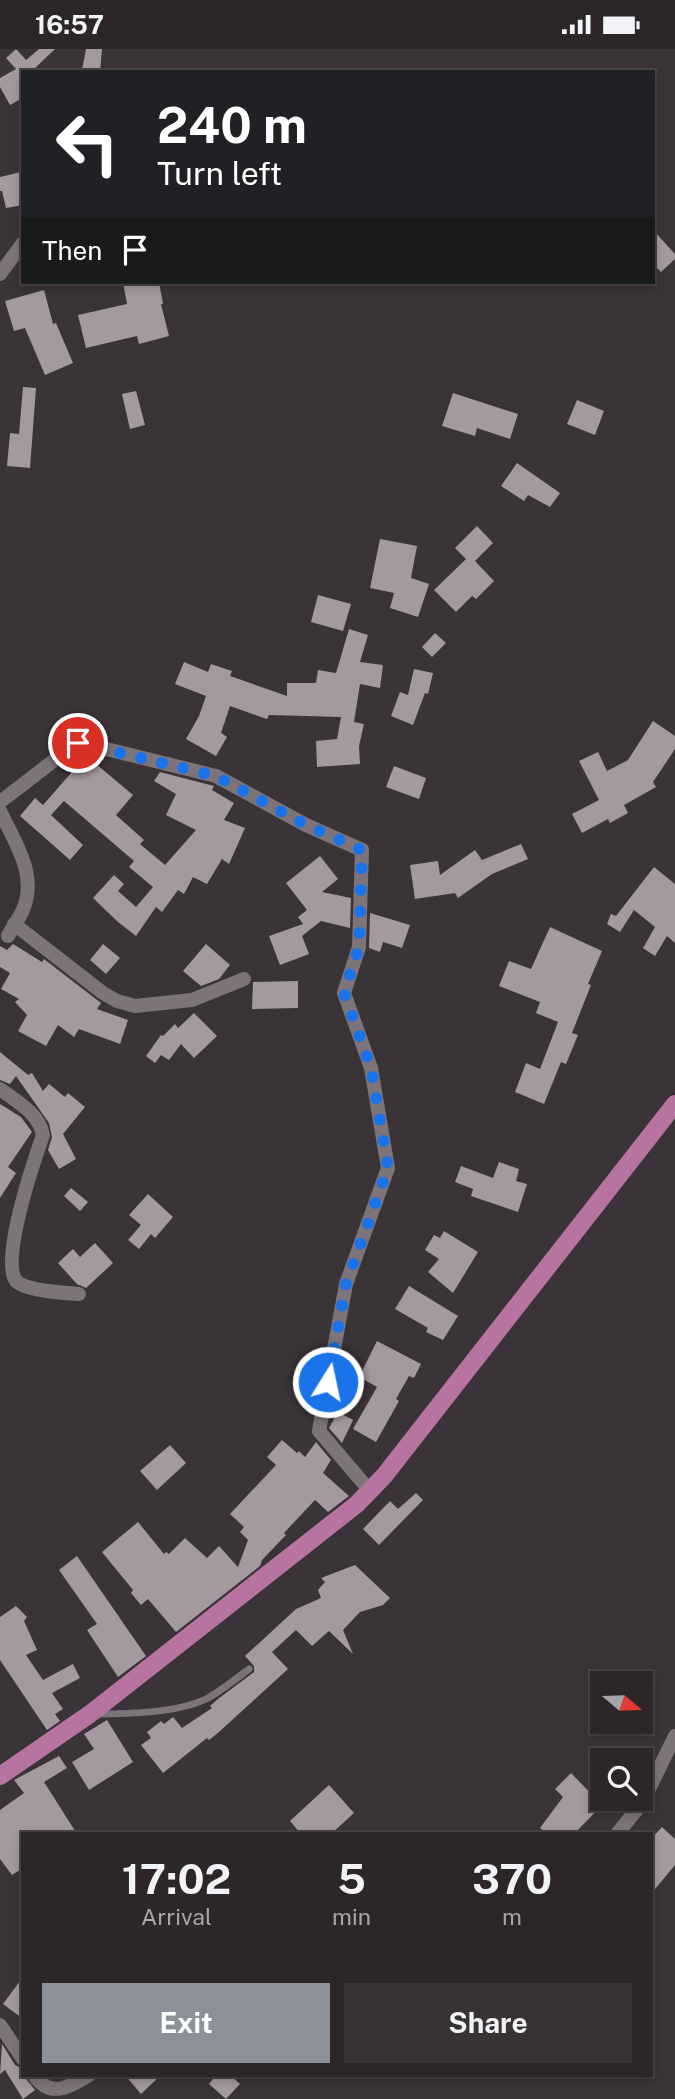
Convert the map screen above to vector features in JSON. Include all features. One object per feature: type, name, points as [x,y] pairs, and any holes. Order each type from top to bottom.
[{"type":"main road","points":[[0,1776],[90,1714],[337,1522],[370,1490],[675,1104]]},
{"type":"street","points":[[0,274],[21,246]]},
{"type":"street","points":[[0,802],[78,743],[216,776],[306,825],[362,850],[359,947],[344,993],[371,1068],[388,1168],[346,1284],[319,1431],[370,1490]]},
{"type":"street","points":[[0,811],[26,867],[29,887],[23,910],[6,934],[117,1001],[135,1006],[192,1000],[244,979]]},
{"type":"street","points":[[0,1089],[41,1123],[43,1135],[20,1201],[8,1259],[10,1271],[14,1280],[23,1287],[79,1294]]},
{"type":"street","points":[[619,1832],[642,1803],[675,1736]]},
{"type":"street","points":[[0,2025],[21,2056]]},
{"type":"street","points":[[35,2077],[40,2084],[51,2088],[69,2088],[86,2077]]},
{"type":"lane","points":[[90,1714],[121,1714],[181,1706],[208,1698],[249,1669]]},
{"type":"building","points":[[16,49],[26,60],[39,49],[55,49],[35,70],[21,70],[21,99],[10,105],[0,87],[0,78],[16,69],[6,58]]},
{"type":"building","points":[[86,49],[102,49],[100,70],[82,70]]},
{"type":"building","points":[[21,172],[21,205],[6,208],[0,191],[0,177]]},
{"type":"building","points":[[655,232],[675,254],[675,259],[661,272],[655,266]]},
{"type":"building","points":[[123,284],[159,284],[169,336],[139,344],[137,336],[86,348],[78,315],[127,304]]},
{"type":"building","points":[[44,290],[53,324],[56,323],[73,363],[45,375],[25,328],[14,331],[5,301]]},
{"type":"building","points":[[23,387],[36,388],[30,468],[7,466],[10,433],[19,434]]},
{"type":"building","points":[[136,391],[145,425],[130,429],[122,394]]},
{"type":"building","points":[[453,393],[518,414],[510,439],[477,428],[475,436],[442,426]]},
{"type":"building","points":[[577,400],[604,411],[595,435],[567,424]]},
{"type":"building","points":[[517,463],[560,493],[550,507],[528,495],[524,501],[501,486]]},
{"type":"building","points":[[477,526],[493,543],[475,561],[494,581],[476,599],[472,596],[456,612],[434,590],[466,559],[455,548]]},
{"type":"building","points":[[380,539],[417,546],[411,578],[429,584],[418,617],[390,608],[394,593],[370,588]]},
{"type":"building","points":[[318,595],[351,604],[343,631],[311,622]]},
{"type":"building","points":[[349,629],[368,635],[360,662],[383,665],[380,688],[360,684],[354,722],[364,724],[359,746],[360,764],[317,767],[316,741],[337,739],[341,717],[269,715],[267,719],[230,706],[221,733],[227,737],[216,756],[186,739],[206,696],[175,684],[184,662],[208,672],[211,664],[232,671],[230,676],[287,696],[287,683],[316,683],[318,670],[336,673]]},
{"type":"building","points":[[435,633],[446,643],[432,657],[422,647]]},
{"type":"building","points":[[414,669],[433,673],[428,694],[425,693],[413,725],[391,716],[400,692],[408,695]]},
{"type":"building","points":[[653,721],[675,736],[675,749],[653,782],[656,787],[624,805],[628,813],[610,823],[608,819],[582,833],[572,814],[599,800],[579,761],[598,752],[607,771],[628,760]]},
{"type":"building","points":[[83,753],[133,795],[116,815],[144,840],[140,844],[165,865],[196,830],[166,815],[176,794],[154,781],[160,772],[214,786],[212,790],[234,803],[224,820],[245,828],[229,864],[222,859],[207,884],[193,877],[184,894],[178,890],[162,912],[156,907],[136,936],[93,898],[114,875],[124,884],[118,891],[136,907],[153,887],[129,867],[134,861],[64,801],[51,815],[83,845],[70,860],[20,816],[35,798],[43,805],[72,772],[69,770]]},
{"type":"building","points":[[394,766],[426,778],[419,799],[386,787]]},
{"type":"building","points":[[521,844],[528,859],[492,874],[458,898],[455,893],[415,899],[410,865],[438,861],[440,875],[475,850],[482,860]]},
{"type":"building","points":[[320,856],[338,879],[322,892],[351,898],[350,928],[321,921],[302,936],[309,954],[280,965],[269,936],[303,924],[298,917],[307,910],[286,883]]},
{"type":"building","points":[[654,867],[675,884],[675,943],[667,936],[655,956],[643,948],[655,927],[634,910],[620,932],[607,924],[611,914],[616,916]]},
{"type":"building","points":[[370,913],[410,925],[402,948],[383,942],[380,952],[369,948]]},
{"type":"building","points":[[550,927],[602,951],[572,1033],[578,1035],[566,1064],[561,1062],[544,1104],[515,1092],[526,1063],[540,1069],[558,1022],[536,1013],[540,1002],[499,986],[509,961],[531,969]]},
{"type":"building","points":[[13,944],[42,962],[44,959],[101,1003],[97,1009],[128,1020],[120,1044],[79,1029],[74,1037],[58,1025],[46,1046],[18,1031],[27,1015],[15,1002],[19,999],[1,989],[10,973],[0,967],[0,946],[7,950]]},
{"type":"building","points":[[103,944],[120,958],[106,974],[90,960]]},
{"type":"building","points":[[206,944],[230,965],[219,979],[201,986],[183,971]]},
{"type":"building","points":[[298,981],[298,1008],[252,1009],[253,982]]},
{"type":"building","points":[[194,1013],[217,1036],[194,1058],[181,1044],[169,1060],[161,1055],[155,1063],[146,1056],[161,1035],[175,1024],[178,1028]]},
{"type":"building","points":[[0,1052],[28,1075],[32,1073],[43,1091],[49,1084],[65,1097],[68,1093],[85,1107],[63,1134],[76,1159],[59,1169],[48,1150],[52,1137],[49,1123],[16,1076],[10,1084],[0,1080]]},
{"type":"building","points":[[0,1104],[21,1117],[32,1132],[8,1167],[16,1173],[0,1198]]},
{"type":"building","points":[[499,1162],[519,1169],[516,1181],[527,1184],[518,1212],[471,1196],[473,1189],[455,1182],[461,1166],[493,1178]]},
{"type":"building","points":[[71,1188],[88,1202],[80,1211],[64,1196]]},
{"type":"building","points":[[148,1194],[173,1217],[155,1238],[151,1234],[139,1249],[128,1240],[141,1225],[129,1215]]},
{"type":"building","points":[[444,1231],[478,1252],[453,1293],[428,1272],[439,1259],[425,1250],[434,1235],[440,1238]]},
{"type":"building","points":[[95,1243],[113,1263],[86,1288],[77,1284],[58,1263],[73,1249],[80,1257]]},
{"type":"building","points":[[409,1286],[458,1316],[443,1340],[426,1332],[428,1328],[395,1309]]},
{"type":"building","points":[[377,1341],[421,1364],[414,1378],[409,1376],[396,1399],[399,1401],[376,1442],[353,1429],[377,1387],[359,1377]]},
{"type":"building","points":[[338,1412],[353,1420],[342,1443],[329,1428]]},
{"type":"building","points":[[282,1440],[305,1457],[316,1442],[331,1460],[323,1473],[349,1496],[328,1512],[315,1500],[284,1533],[286,1535],[262,1560],[260,1566],[176,1632],[148,1599],[141,1605],[131,1593],[133,1590],[102,1552],[138,1522],[164,1554],[169,1554],[185,1538],[207,1558],[219,1546],[238,1567],[248,1540],[240,1532],[244,1527],[230,1514],[276,1465],[267,1457]]},
{"type":"building","points":[[170,1445],[186,1463],[157,1490],[140,1471]]},
{"type":"building","points":[[416,1493],[423,1500],[379,1545],[363,1529],[390,1501],[398,1509]]},
{"type":"building","points":[[77,1556],[146,1656],[118,1677],[87,1630],[97,1624],[59,1570]]},
{"type":"building","points":[[355,1565],[390,1598],[383,1605],[360,1612],[343,1630],[353,1654],[329,1631],[312,1646],[296,1630],[272,1652],[288,1669],[219,1732],[209,1740],[207,1738],[163,1773],[141,1745],[151,1738],[147,1732],[161,1721],[164,1724],[173,1717],[182,1728],[212,1708],[210,1706],[218,1699],[254,1672],[254,1666],[245,1656],[296,1609],[321,1598],[318,1590],[325,1582],[321,1578]]},
{"type":"building","points":[[16,1606],[27,1617],[24,1621],[37,1650],[26,1655],[43,1680],[73,1664],[80,1678],[52,1693],[63,1709],[55,1714],[60,1721],[47,1730],[0,1660],[0,1617]]},
{"type":"building","points":[[107,1720],[133,1762],[89,1790],[72,1762],[94,1749],[84,1734]]},
{"type":"building","points":[[59,1756],[67,1768],[44,1782],[76,1832],[21,1832],[21,1869],[12,1875],[0,1859],[0,1810],[24,1793],[14,1780]]},
{"type":"building","points":[[571,1773],[590,1793],[590,1811],[596,1811],[576,1832],[546,1832],[540,1828],[563,1797],[555,1789]]},
{"type":"building","points":[[329,1785],[354,1813],[333,1832],[299,1832],[290,1821]]},
{"type":"building","points":[[662,1827],[675,1839],[675,1865],[653,1892],[653,1837]]},
{"type":"building","points":[[21,1980],[21,2018],[3,2004]]},
{"type":"building","points":[[2,2044],[15,2065],[21,2068],[21,2077],[25,2077],[35,2090],[23,2099],[5,2070],[0,2074]]},
{"type":"building","points":[[127,2077],[159,2077],[141,2094]]},
{"type":"building","points":[[214,2077],[232,2077],[240,2084],[226,2099],[209,2084]]},
{"type":"route","points":[[78,743],[216,776],[306,825],[362,850],[359,947],[344,993],[371,1068],[388,1168],[346,1284],[328,1382]]}]
